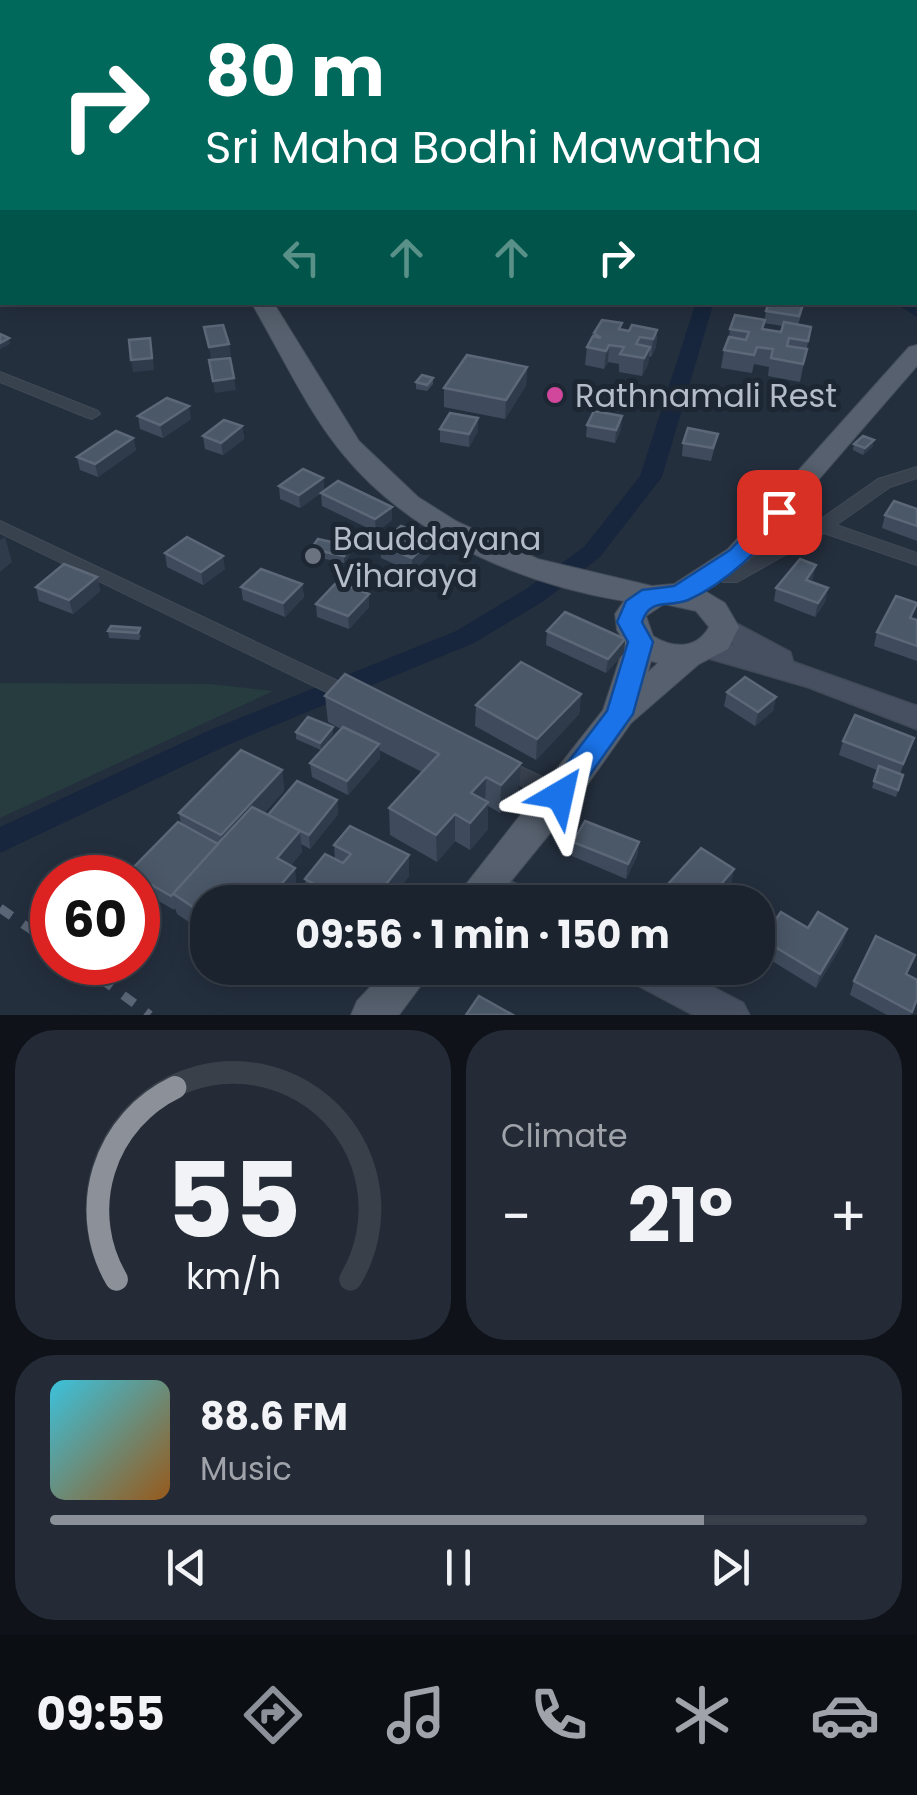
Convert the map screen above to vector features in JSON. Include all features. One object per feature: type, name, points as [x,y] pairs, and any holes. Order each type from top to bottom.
[{"type":"main road","points":[[264,305],[367,466],[428,515],[522,562],[594,589],[665,595],[709,635],[917,718]]},
{"type":"main road","points":[[485,885],[620,714],[709,635],[734,566],[914,356]]},
{"type":"main road","points":[[620,714],[635,632],[634,607],[734,566]]},
{"type":"main road","points":[[594,589],[662,654],[709,635]]},
{"type":"main road","points":[[372,1015],[399,985]]},
{"type":"main road","points":[[673,985],[730,1015]]},
{"type":"street","points":[[0,377],[92,414]]},
{"type":"street","points":[[734,566],[823,526],[884,483],[917,472]]},
{"type":"street","points":[[779,512],[917,559]]},
{"type":"street","points":[[0,526],[370,704]]},
{"type":"street","points":[[489,760],[560,795]]},
{"type":"green space","points":[[0,683],[210,684],[273,691],[0,818]]},
{"type":"building","points":[[768,305],[803,305],[799,316],[766,311]]},
{"type":"building","points":[[735,315],[765,320],[762,329],[781,332],[784,322],[811,327],[808,341],[789,338],[787,346],[807,349],[803,364],[771,358],[773,349],[757,347],[754,355],[724,350],[729,337],[746,340],[749,332],[730,329]]},
{"type":"building","points":[[602,320],[622,323],[619,329],[629,331],[632,325],[657,330],[653,339],[640,337],[636,344],[650,347],[644,358],[620,354],[624,347],[609,345],[606,351],[587,347],[593,336],[601,338],[594,333]]},
{"type":"building","points":[[223,325],[229,344],[209,347],[204,327]]},
{"type":"building","points":[[150,338],[152,358],[131,360],[129,340]]},
{"type":"building","points":[[467,355],[527,367],[506,400],[444,388]]},
{"type":"building","points":[[230,358],[234,378],[213,381],[209,360]]},
{"type":"building","points":[[422,375],[433,378],[427,385],[416,382]]},
{"type":"building","points":[[167,398],[189,406],[160,425],[138,416]]},
{"type":"building","points":[[594,411],[622,416],[616,430],[587,425]]},
{"type":"building","points":[[450,413],[478,418],[469,434],[440,429]]},
{"type":"building","points":[[224,420],[242,426],[221,443],[203,436]]},
{"type":"building","points":[[688,428],[718,434],[713,448],[683,443]]},
{"type":"building","points":[[116,431],[133,438],[95,464],[77,457]]},
{"type":"building","points":[[863,436],[874,440],[865,448],[854,444]]},
{"type":"building","points":[[303,469],[323,478],[299,495],[279,486]]},
{"type":"building","points":[[338,481],[392,507],[375,519],[321,493]]},
{"type":"building","points":[[894,501],[917,509],[917,526],[885,515]]},
{"type":"building","points":[[401,526],[432,539],[412,558],[380,545]]},
{"type":"building","points":[[187,537],[223,556],[201,572],[165,553]]},
{"type":"building","points":[[318,539],[350,546],[344,556],[311,549]]},
{"type":"building","points":[[800,559],[816,565],[806,580],[828,588],[818,603],[776,588]]},
{"type":"building","points":[[64,564],[97,577],[69,600],[36,587]]},
{"type":"building","points":[[261,569],[302,584],[283,603],[241,587]]},
{"type":"building","points":[[337,582],[369,594],[348,616],[316,604]]},
{"type":"building","points":[[896,596],[917,603],[910,618],[917,620],[917,646],[877,632]]},
{"type":"building","points":[[565,612],[625,639],[608,659],[547,631]]},
{"type":"building","points":[[111,626],[140,628],[138,633],[108,631]]},
{"type":"building","points":[[521,662],[581,694],[537,739],[476,705]]},
{"type":"building","points":[[345,674],[521,763],[501,785],[486,777],[471,793],[488,802],[470,823],[455,814],[436,835],[389,808],[439,754],[325,696]]},
{"type":"building","points":[[745,677],[776,697],[758,712],[727,692]]},
{"type":"building","points":[[855,715],[914,738],[903,764],[843,741]]},
{"type":"building","points":[[308,717],[333,727],[320,743],[296,732]]},
{"type":"building","points":[[343,727],[379,744],[347,781],[310,763]]},
{"type":"building","points":[[241,750],[282,770],[221,835],[179,813]]},
{"type":"building","points":[[879,766],[903,775],[898,790],[874,781]]},
{"type":"building","points":[[297,781],[337,800],[309,835],[268,815]]},
{"type":"building","points":[[252,807],[300,831],[277,858],[295,868],[280,885],[190,885],[190,905],[172,893]]},
{"type":"building","points":[[585,821],[639,842],[628,864],[573,842]]},
{"type":"building","points":[[178,822],[218,844],[171,896],[160,890],[160,855],[146,855]]},
{"type":"building","points":[[350,826],[409,855],[385,885],[316,885],[305,879],[325,854],[343,863],[351,854],[334,845]]},
{"type":"building","points":[[701,848],[734,869],[720,885],[669,883]]},
{"type":"building","points":[[781,912],[808,928],[818,912],[847,929],[820,974],[775,947],[775,921]]},
{"type":"building","points":[[876,936],[915,955],[906,974],[917,980],[912,1012],[854,981]]},
{"type":"building","points":[[479,996],[513,1015],[466,1015]]},
{"type":"waterway","points":[[0,841],[220,737],[465,637],[535,595],[592,552],[651,477],[704,305]]},
{"type":"waterway","points":[[912,305],[917,308]]},
{"type":"railway","points":[[0,908],[30,929]]},
{"type":"railway","points":[[109,985],[150,1015]]},
{"type":"place","name":"Rathnamali Rest","points":[[555,395]]},
{"type":"place","name":"Bauddayana Viharaya","points":[[313,556]]},
{"type":"route","points":[[560,795],[620,714],[640,642],[629,622],[634,607],[651,596],[680,594],[738,555],[779,512]]}]
